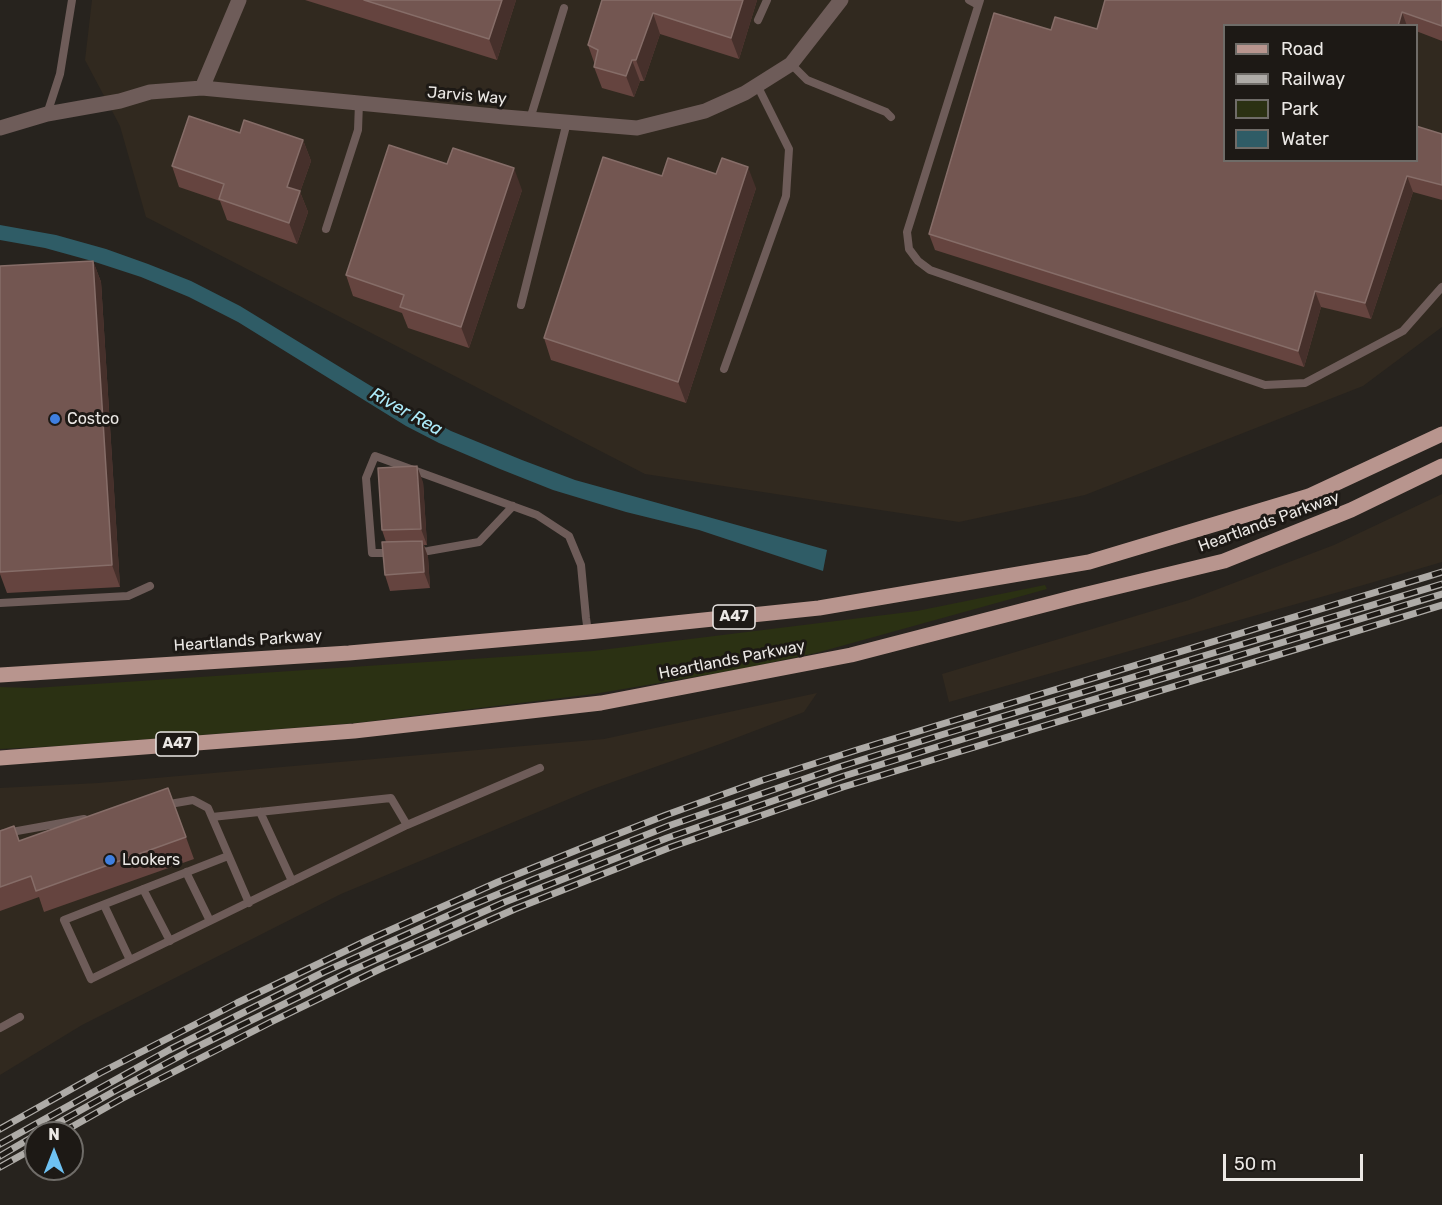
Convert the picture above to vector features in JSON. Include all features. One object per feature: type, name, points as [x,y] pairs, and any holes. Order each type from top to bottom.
[{"type":"main road","name":"Heartlands Parkway","points":[[0,675],[349,653],[588,632],[819,608],[1089,562],[1309,496],[1442,434]]},
{"type":"main road","name":"Heartlands Parkway","points":[[0,758],[354,731],[601,703],[851,656],[1075,597],[1224,561],[1351,510],[1442,466]]},
{"type":"street","points":[[202,88],[239,0]]},
{"type":"street","name":"Jarvis Way","points":[[0,129],[46,114],[120,101],[150,92],[202,88],[637,128],[705,111],[745,93],[791,64],[834,2]]},
{"type":"lane","points":[[46,114],[60,74],[72,0]]},
{"type":"lane","points":[[758,20],[767,0]]},
{"type":"lane","points":[[969,0],[979,2],[907,232],[909,249],[918,261],[930,270],[1265,385],[1305,383],[1403,331],[1442,287]]},
{"type":"lane","points":[[530,119],[564,8]]},
{"type":"lane","points":[[791,64],[807,80],[886,111],[891,117]]},
{"type":"lane","points":[[724,369],[786,196],[789,149],[757,85]]},
{"type":"lane","points":[[326,229],[358,130],[359,103]]},
{"type":"lane","points":[[521,305],[567,122]]},
{"type":"lane","points":[[398,552],[372,553],[366,478],[375,456],[537,515],[569,536],[581,565],[588,632]]},
{"type":"lane","points":[[408,552],[479,542],[513,506]]},
{"type":"lane","points":[[0,603],[128,596],[150,586]]},
{"type":"lane","points":[[228,856],[64,920],[91,979],[407,825],[540,768]]},
{"type":"lane","points":[[212,818],[391,798],[407,825]]},
{"type":"lane","points":[[159,806],[193,800],[208,808],[249,903]]},
{"type":"lane","points":[[260,812],[292,881]]},
{"type":"lane","points":[[0,834],[91,818]]},
{"type":"lane","points":[[186,872],[210,921]]},
{"type":"lane","points":[[143,889],[170,941]]},
{"type":"lane","points":[[104,905],[130,960]]},
{"type":"lane","points":[[0,1028],[20,1017]]},
{"type":"shaded area","points":[[92,0],[1442,0],[1442,327],[1363,386],[1085,495],[959,522],[645,474],[146,217],[120,126],[85,60]]},
{"type":"shaded area","points":[[1442,494],[1442,562],[949,702],[942,674],[1189,600],[1334,545]]},
{"type":"shaded area","points":[[817,693],[804,712],[593,789],[341,894],[82,1025],[0,1075],[0,788],[98,783],[604,739]]},
{"type":"green space","points":[[1045,585],[1047,589],[816,653],[741,669],[594,694],[356,723],[0,749],[0,687],[34,688],[593,651],[917,611]]},
{"type":"water","name":"River Rea","points":[[0,225],[56,235],[106,249],[191,281],[240,306],[402,405],[451,431],[575,480],[827,550],[823,571],[699,530],[626,512],[553,490],[500,469],[406,426],[238,322],[189,297],[141,277],[92,261],[45,248],[0,240]]},
{"type":"building","points":[[364,0],[502,0],[489,39]]},
{"type":"building","points":[[602,0],[743,0],[731,38],[653,13],[636,60],[632,60],[626,76],[594,67],[598,50],[588,45]]},
{"type":"building","points":[[1105,0],[1442,0],[1442,26],[1402,12],[1399,24],[1223,24],[1223,162],[1418,162],[1418,127],[1442,134],[1442,185],[1407,176],[1365,303],[1315,291],[1298,351],[929,234],[994,13],[1051,30],[1055,17],[1097,29]]},
{"type":"building","points":[[189,116],[240,133],[244,120],[303,140],[287,187],[300,191],[289,223],[219,199],[224,184],[172,166]]},
{"type":"building","points":[[389,145],[447,164],[453,148],[514,168],[461,327],[400,307],[404,295],[346,275]]},
{"type":"building","points":[[603,157],[662,176],[668,158],[716,174],[722,158],[748,167],[678,382],[544,338]]},
{"type":"building","name":"Costco","points":[[93,261],[112,565],[0,572],[0,266]]},
{"type":"building","points":[[417,466],[421,529],[382,530],[378,468]]},
{"type":"building","points":[[422,541],[424,572],[385,575],[382,542]]},
{"type":"building","points":[[168,788],[186,837],[36,891],[31,876],[0,887],[0,831],[14,826],[19,841]]},
{"type":"railway","points":[[0,1129],[100,1073],[237,1003],[368,940],[498,882],[666,815],[763,780],[860,749],[1442,572]]},
{"type":"railway","points":[[0,1144],[169,1050],[324,972],[465,908],[671,825],[839,767],[941,735],[1442,584]]},
{"type":"railway","points":[[61,1121],[191,1050],[353,970],[505,902],[667,838],[844,776],[1442,594]]},
{"type":"railway","points":[[82,1121],[271,1022],[380,969],[515,909],[671,847],[843,787],[1442,605]]},
{"type":"railway","points":[[0,1156],[24,1142]]},
{"type":"railway","points":[[0,1167],[24,1154]]},
{"type":"place","name":"Costco","points":[[55,419]]},
{"type":"place","name":"Lookers","points":[[110,860]]}]
